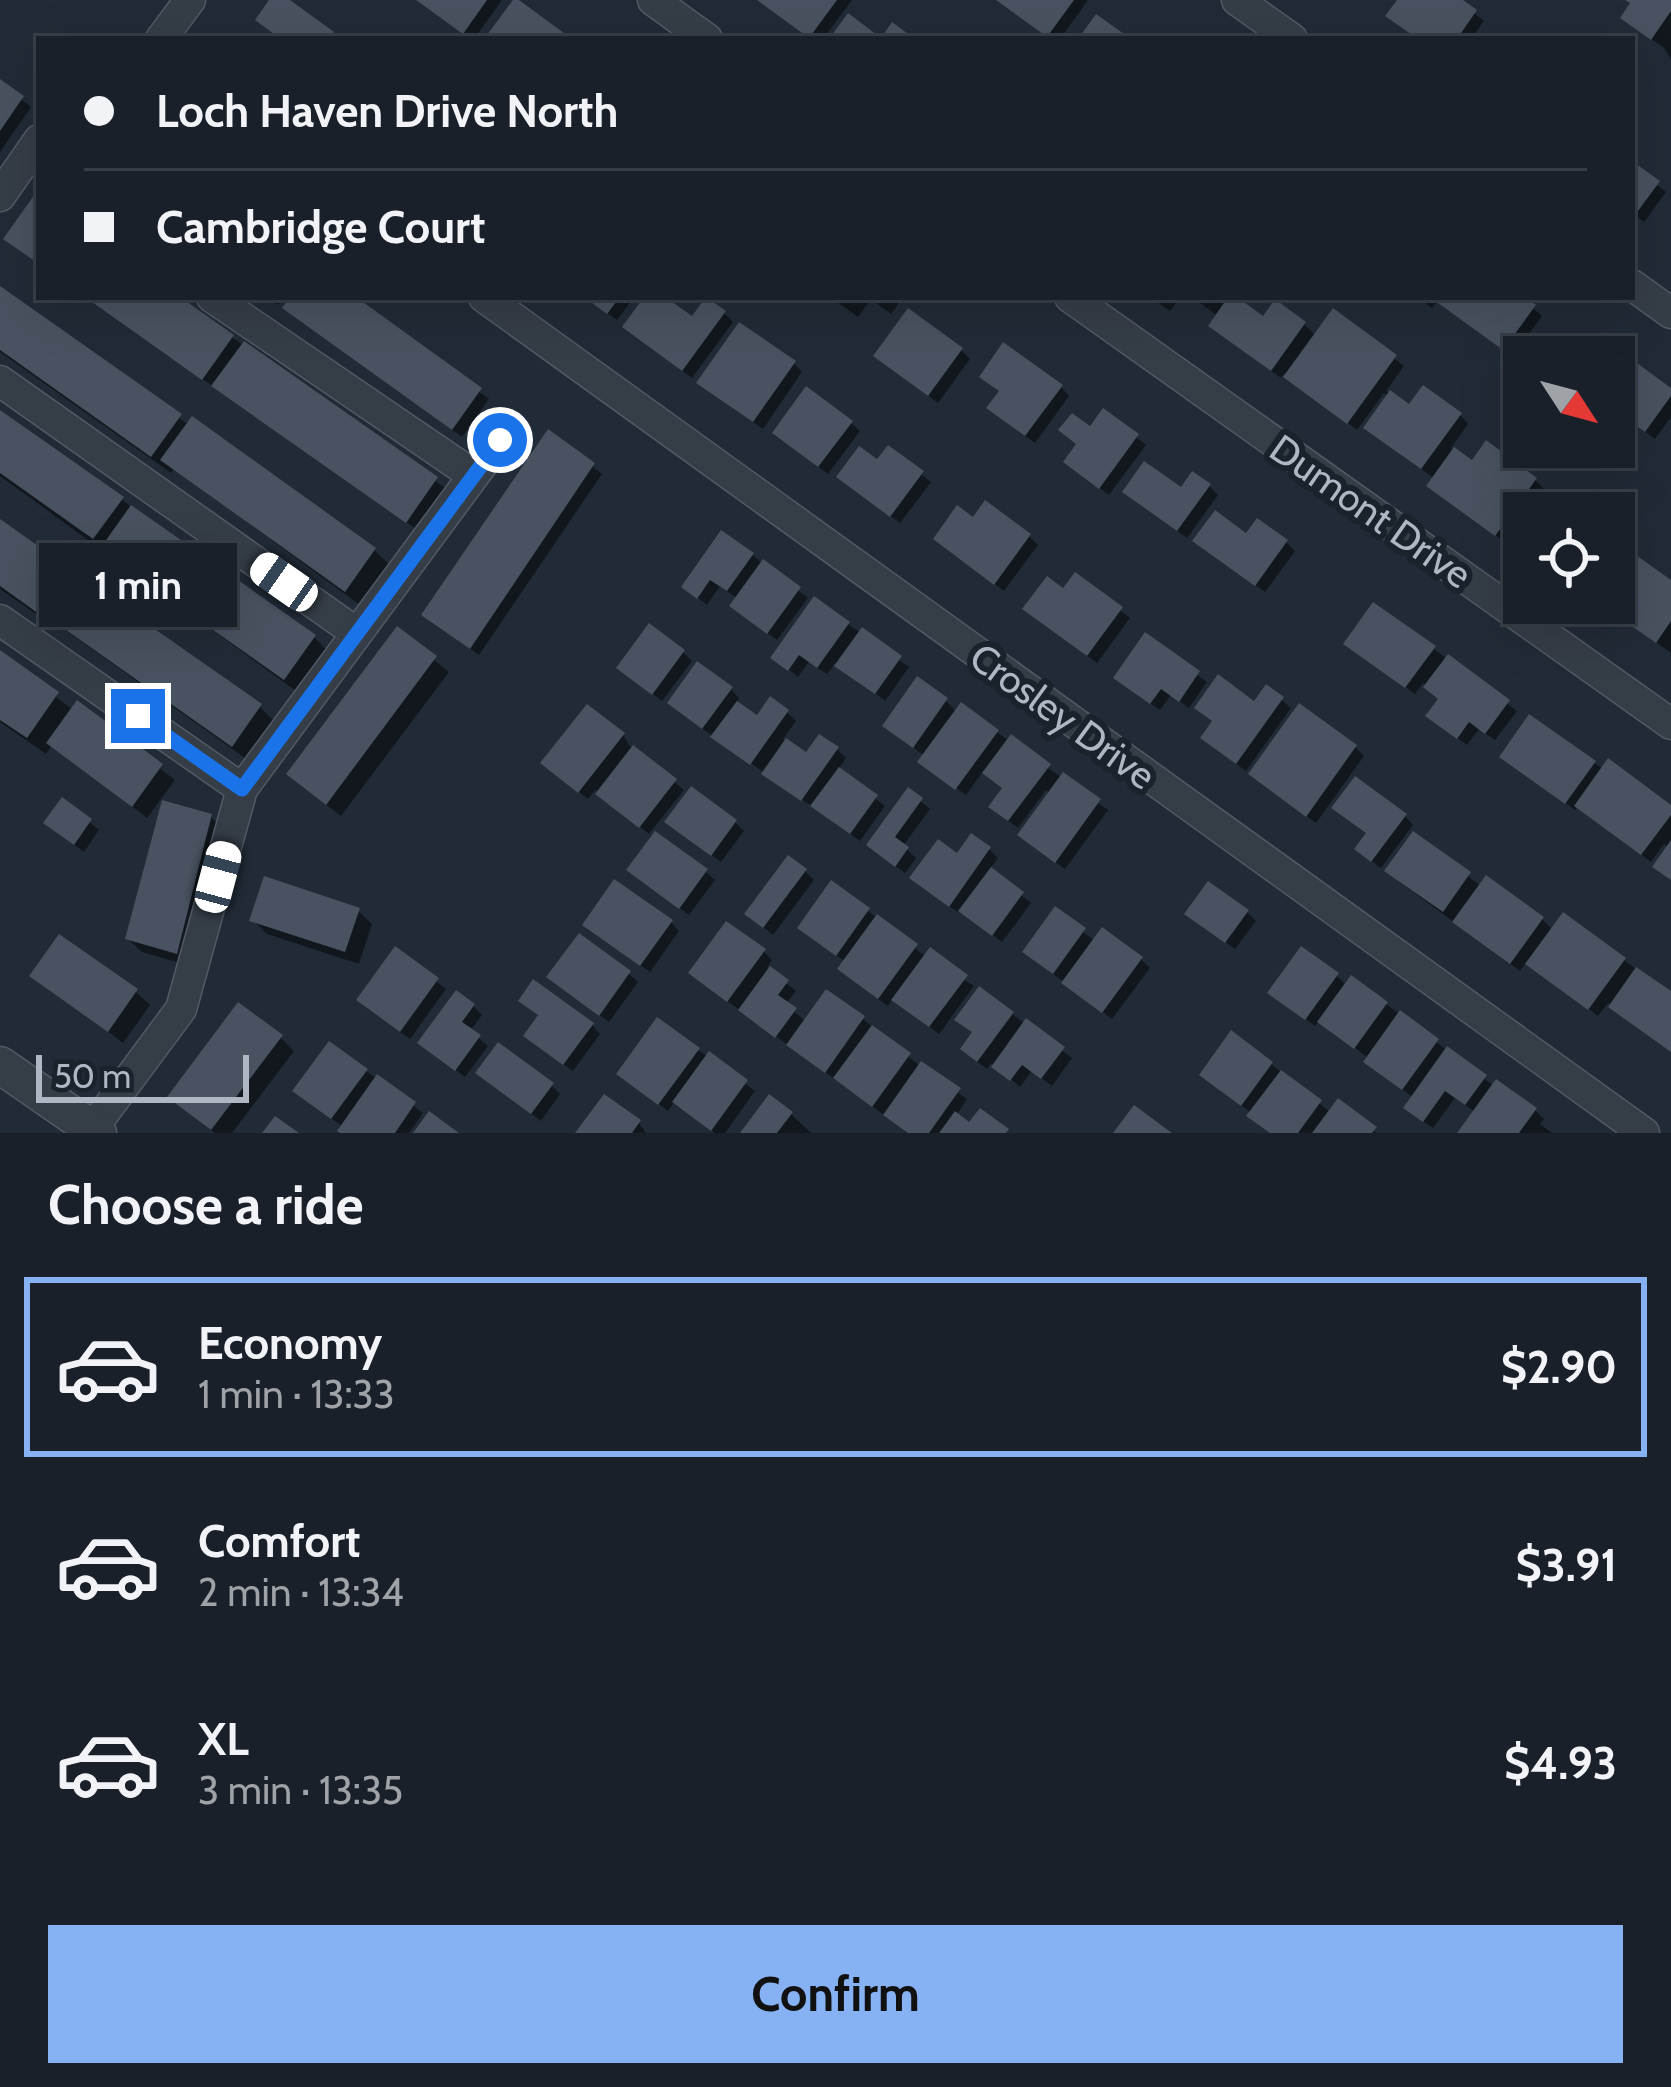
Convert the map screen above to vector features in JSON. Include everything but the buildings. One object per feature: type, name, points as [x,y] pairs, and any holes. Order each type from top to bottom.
[{"type":"street","points":[[163,36],[190,0]]},
{"type":"street","points":[[652,0],[703,36]]},
{"type":"street","points":[[1238,0],[1281,20]]},
{"type":"street","points":[[0,196],[34,157]]},
{"type":"street","points":[[1635,287],[1671,314]]},
{"type":"street","points":[[216,300],[473,475]]},
{"type":"street","name":"Crosley Drive","points":[[488,300],[1644,1133]]},
{"type":"street","name":"Dumont Drive","points":[[1074,300],[1671,724]]},
{"type":"street","points":[[0,382],[355,632]]},
{"type":"street","points":[[0,1065],[95,1131],[181,1010],[242,789],[500,440]]},
{"type":"street","points":[[0,620],[242,789]]},
{"type":"route","points":[[138,716],[242,789],[500,440]]}]
